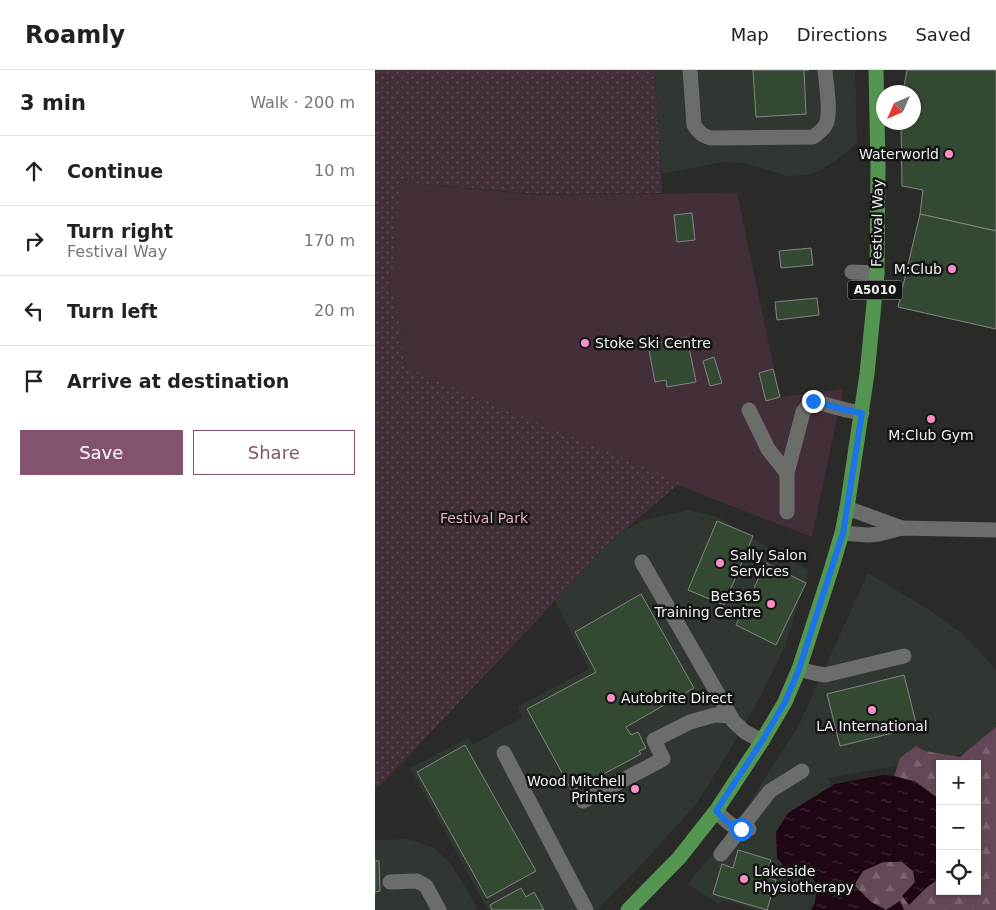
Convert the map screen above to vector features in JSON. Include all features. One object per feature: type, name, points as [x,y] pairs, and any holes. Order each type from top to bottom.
[{"type":"main road","name":"Festival Way","points":[[628,910],[679,858],[716,811],[785,702],[799,669],[843,533],[862,413],[877,273],[878,166],[876,70]]},
{"type":"street","points":[[690,70],[695,125],[699,132],[711,138],[813,137],[826,125],[829,116],[825,70]]},
{"type":"street","points":[[852,272],[877,273]]},
{"type":"street","points":[[787,512],[787,474],[803,412],[813,401],[862,413]]},
{"type":"street","points":[[749,410],[768,450],[787,474]]},
{"type":"street","points":[[847,508],[902,528]]},
{"type":"street","points":[[843,533],[868,536],[902,528],[996,530]]},
{"type":"street","points":[[642,562],[734,722],[745,732],[762,741]]},
{"type":"street","points":[[799,669],[825,675],[904,656]]},
{"type":"street","points":[[583,801],[663,759],[654,740],[690,722],[715,715],[730,716]]},
{"type":"street","points":[[504,752],[586,910]]},
{"type":"street","points":[[721,854],[746,829],[770,791],[802,771]]},
{"type":"street","points":[[716,811],[728,823],[746,829]]},
{"type":"street","points":[[390,882],[417,881],[426,886],[439,910]]},
{"type":"shaded area","points":[[655,70],[855,70],[857,143],[835,161],[821,170],[808,175],[787,176],[745,163],[723,162],[661,174]]},
{"type":"shaded area","points":[[689,510],[718,517],[809,570],[785,646],[761,695],[697,803],[646,860],[597,910],[488,910],[410,768],[468,738],[473,745],[522,717],[517,707],[589,669],[555,601],[603,548],[622,532],[644,520]]},
{"type":"shaded area","name":"LA International","points":[[868,573],[926,608],[959,631],[996,670],[996,748],[828,778],[831,786],[788,813],[799,874],[810,875],[817,885],[815,903],[811,910],[755,910],[724,901],[719,904],[688,884],[750,802],[799,725]]},
{"type":"shaded area","points":[[408,839],[434,848],[450,863],[478,910],[375,910],[375,840]]},
{"type":"green space","name":"Festival Park","points":[[375,70],[655,70],[662,193],[538,194],[400,182],[391,286],[399,319],[404,367],[681,482],[603,548],[380,786],[375,788]]},
{"type":"green space","name":"Stoke Ski Centre","points":[[399,182],[538,195],[737,193],[780,397],[843,389],[812,537],[680,486],[404,367],[399,319],[391,286]]},
{"type":"green space","points":[[996,727],[996,910],[904,910],[900,901],[886,910],[871,902],[853,885],[863,871],[883,862],[902,862],[913,871],[915,882],[909,904],[936,881],[936,895],[981,895],[981,760],[936,760],[936,797],[916,782],[894,776],[900,758],[916,746],[925,751],[960,757]]},
{"type":"water","points":[[882,775],[894,776],[916,782],[936,797],[936,881],[909,905],[902,896],[915,882],[913,871],[902,862],[883,862],[863,871],[854,885],[871,902],[886,910],[811,910],[815,903],[817,885],[810,875],[789,872],[777,858],[776,832],[788,813],[835,784]]},
{"type":"water","points":[[900,901],[904,910],[886,910]]},
{"type":"building","points":[[753,70],[804,70],[806,114],[756,117]]},
{"type":"building","name":"Waterworld","points":[[907,70],[996,70],[996,231],[920,214],[923,190],[902,186],[901,130],[921,130],[921,85],[904,85]]},
{"type":"building","points":[[692,213],[695,240],[677,242],[674,215]]},
{"type":"building","name":"M:Club","points":[[920,214],[996,231],[996,329],[898,307]]},
{"type":"building","points":[[811,248],[813,265],[781,268],[779,251]]},
{"type":"building","points":[[817,298],[819,315],[777,320],[775,302]]},
{"type":"building","points":[[687,337],[696,382],[667,387],[666,380],[655,382],[648,345]]},
{"type":"building","points":[[714,357],[722,383],[710,386],[703,361]]},
{"type":"building","points":[[773,369],[780,397],[766,401],[759,373]]},
{"type":"building","name":"Sally Salon Services","points":[[717,521],[753,536],[724,605],[688,590]]},
{"type":"building","name":"Bet365 Training Centre","points":[[766,563],[806,583],[776,645],[736,625]]},
{"type":"building","name":"Autobrite Direct","points":[[641,594],[694,688],[626,727],[631,735],[638,732],[646,748],[639,751],[641,754],[572,791],[527,709],[596,672],[575,632]]},
{"type":"building","name":"LA International","points":[[904,675],[917,727],[840,746],[827,694]]},
{"type":"building","points":[[465,745],[536,871],[487,898],[417,772]]},
{"type":"building","name":"Lakeside Physiotherapy","points":[[738,850],[771,860],[765,877],[776,880],[767,910],[713,894],[722,864],[733,868]]},
{"type":"building","points":[[375,861],[379,861],[380,891],[375,892]]},
{"type":"building","points":[[521,888],[526,897],[534,892],[544,910],[492,910],[490,905]]},
{"type":"place","name":"Waterworld","points":[[949,154]]},
{"type":"place","name":"M:Club","points":[[952,269]]},
{"type":"place","name":"Stoke Ski Centre","points":[[585,343]]},
{"type":"place","name":"M:Club Gym","points":[[931,419]]},
{"type":"place","name":"Sally Salon Services","points":[[720,563]]},
{"type":"place","name":"Bet365 Training Centre","points":[[771,604]]},
{"type":"place","name":"Autobrite Direct","points":[[611,698]]},
{"type":"place","name":"LA International","points":[[872,710]]},
{"type":"place","name":"Wood Mitchell Printers","points":[[635,789]]},
{"type":"place","name":"Lakeside Physiotherapy","points":[[744,879]]},
{"type":"route","points":[[741,829],[728,823],[716,811],[785,702],[799,669],[843,533],[862,413],[813,401]]}]
